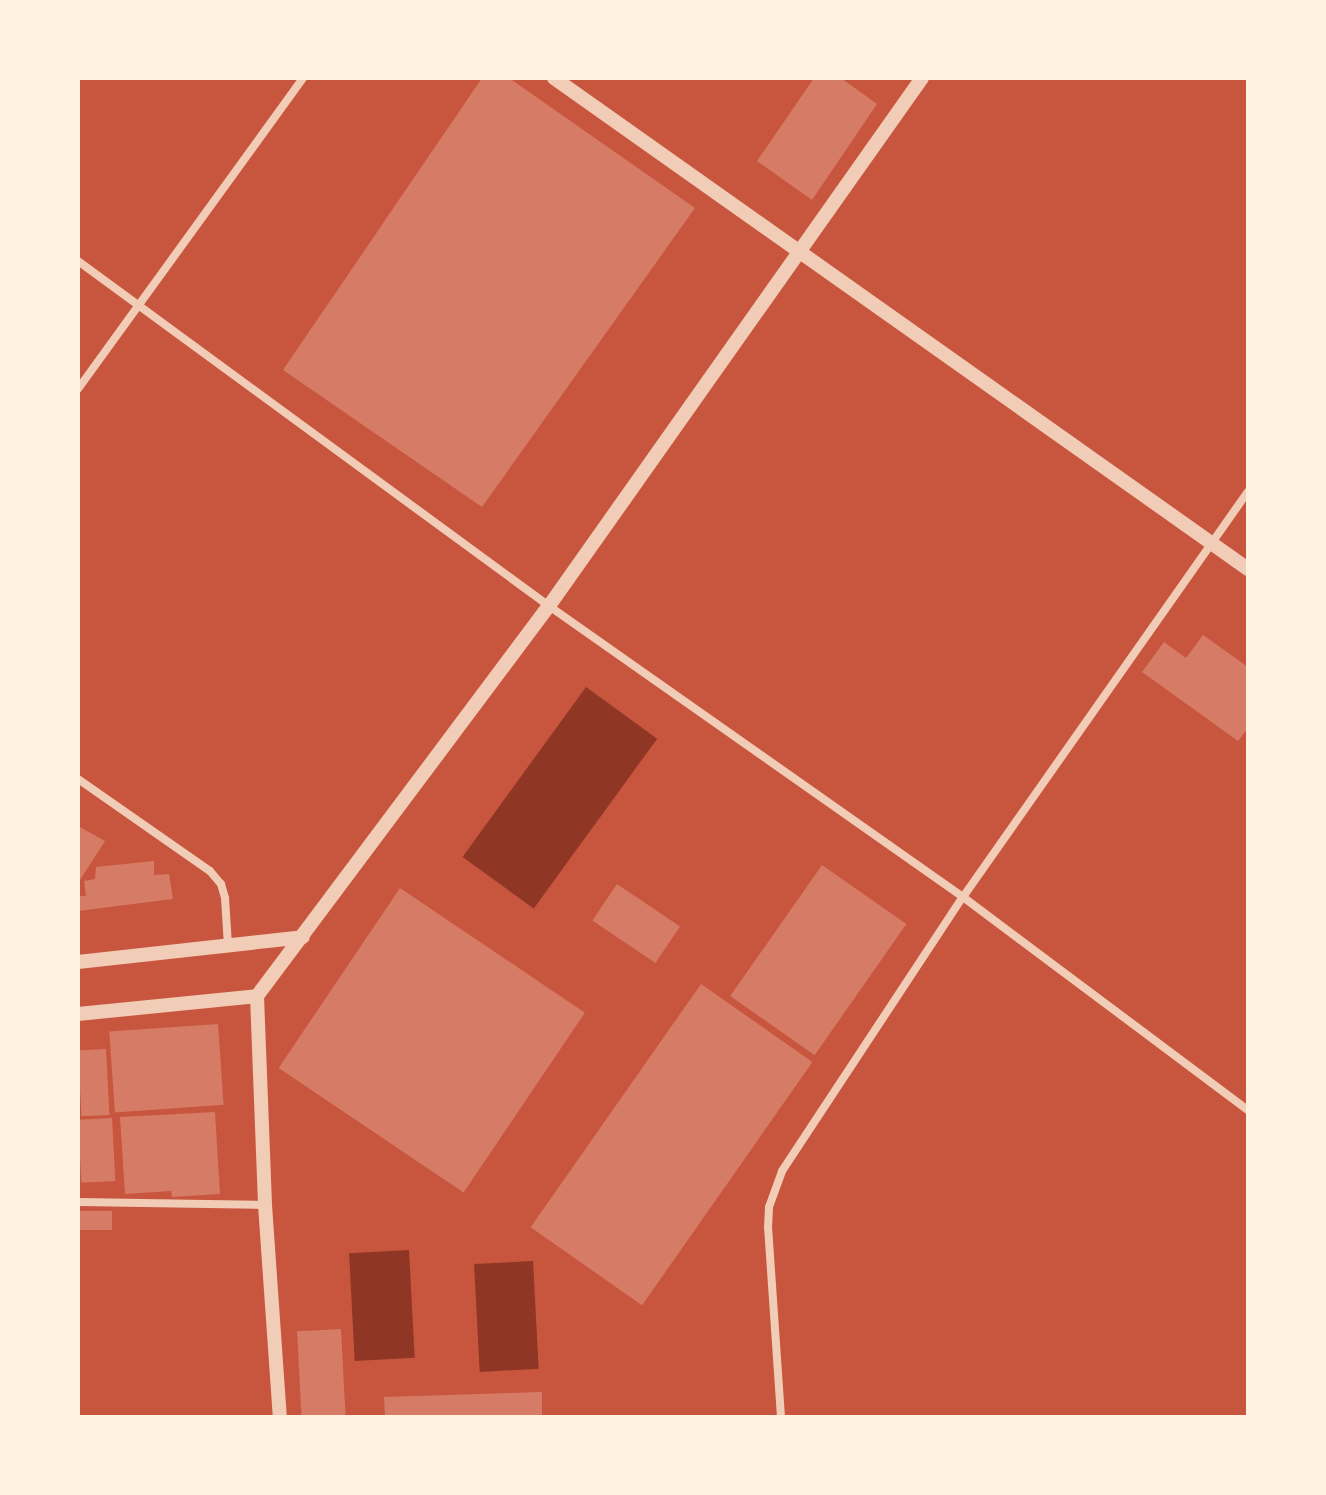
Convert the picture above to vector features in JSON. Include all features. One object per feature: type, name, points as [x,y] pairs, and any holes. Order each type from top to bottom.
[{"type":"street","points":[[78,389],[303,78]]},
{"type":"street","points":[[554,78],[1248,569]]},
{"type":"street","points":[[280,1417],[265,1205],[257,996],[549,606],[922,78]]},
{"type":"street","points":[[78,261],[549,606],[963,897],[1248,1110]]},
{"type":"street","points":[[781,1417],[768,1227],[774,1189],[793,1153],[963,897],[1248,492]]},
{"type":"street","points":[[78,779],[210,871],[221,884],[225,898],[228,946]]},
{"type":"street","points":[[78,962],[303,937]]},
{"type":"street","points":[[78,1014],[257,996]]},
{"type":"street","points":[[78,1202],[265,1205]]},
{"type":"shaded area","points":[[586,687],[657,739],[534,909],[463,857]]},
{"type":"shaded area","points":[[409,1250],[415,1358],[355,1361],[349,1253]]},
{"type":"shaded area","points":[[533,1261],[539,1369],[480,1372],[474,1264]]},
{"type":"building","points":[[482,78],[509,78],[695,208],[482,507],[283,370]]},
{"type":"building","points":[[814,78],[841,78],[877,104],[812,200],[757,161]]},
{"type":"building","points":[[1203,635],[1248,667],[1248,728],[1238,741],[1142,672],[1164,642],[1186,658]]},
{"type":"building","points":[[78,826],[105,841],[78,883]]},
{"type":"building","points":[[154,861],[154,875],[169,874],[173,899],[78,911],[78,896],[86,896],[84,881],[95,879],[96,867]]},
{"type":"building","points":[[822,865],[906,924],[815,1055],[730,996]]},
{"type":"building","points":[[617,884],[680,926],[655,963],[592,920]]},
{"type":"building","points":[[400,888],[585,1013],[464,1193],[279,1068]]},
{"type":"building","points":[[701,984],[812,1062],[642,1305],[531,1227]]},
{"type":"building","points":[[218,1024],[224,1105],[115,1112],[109,1032]]},
{"type":"building","points":[[106,1049],[109,1115],[81,1116],[78,1050]]},
{"type":"building","points":[[215,1112],[220,1194],[172,1197],[171,1191],[125,1194],[120,1117]]},
{"type":"building","points":[[112,1118],[115,1181],[81,1183],[78,1120]]},
{"type":"building","points":[[78,1211],[112,1211],[112,1230],[78,1230]]},
{"type":"building","points":[[341,1329],[346,1417],[302,1417],[297,1331]]},
{"type":"building","points":[[542,1392],[542,1417],[385,1417],[384,1397]]}]
